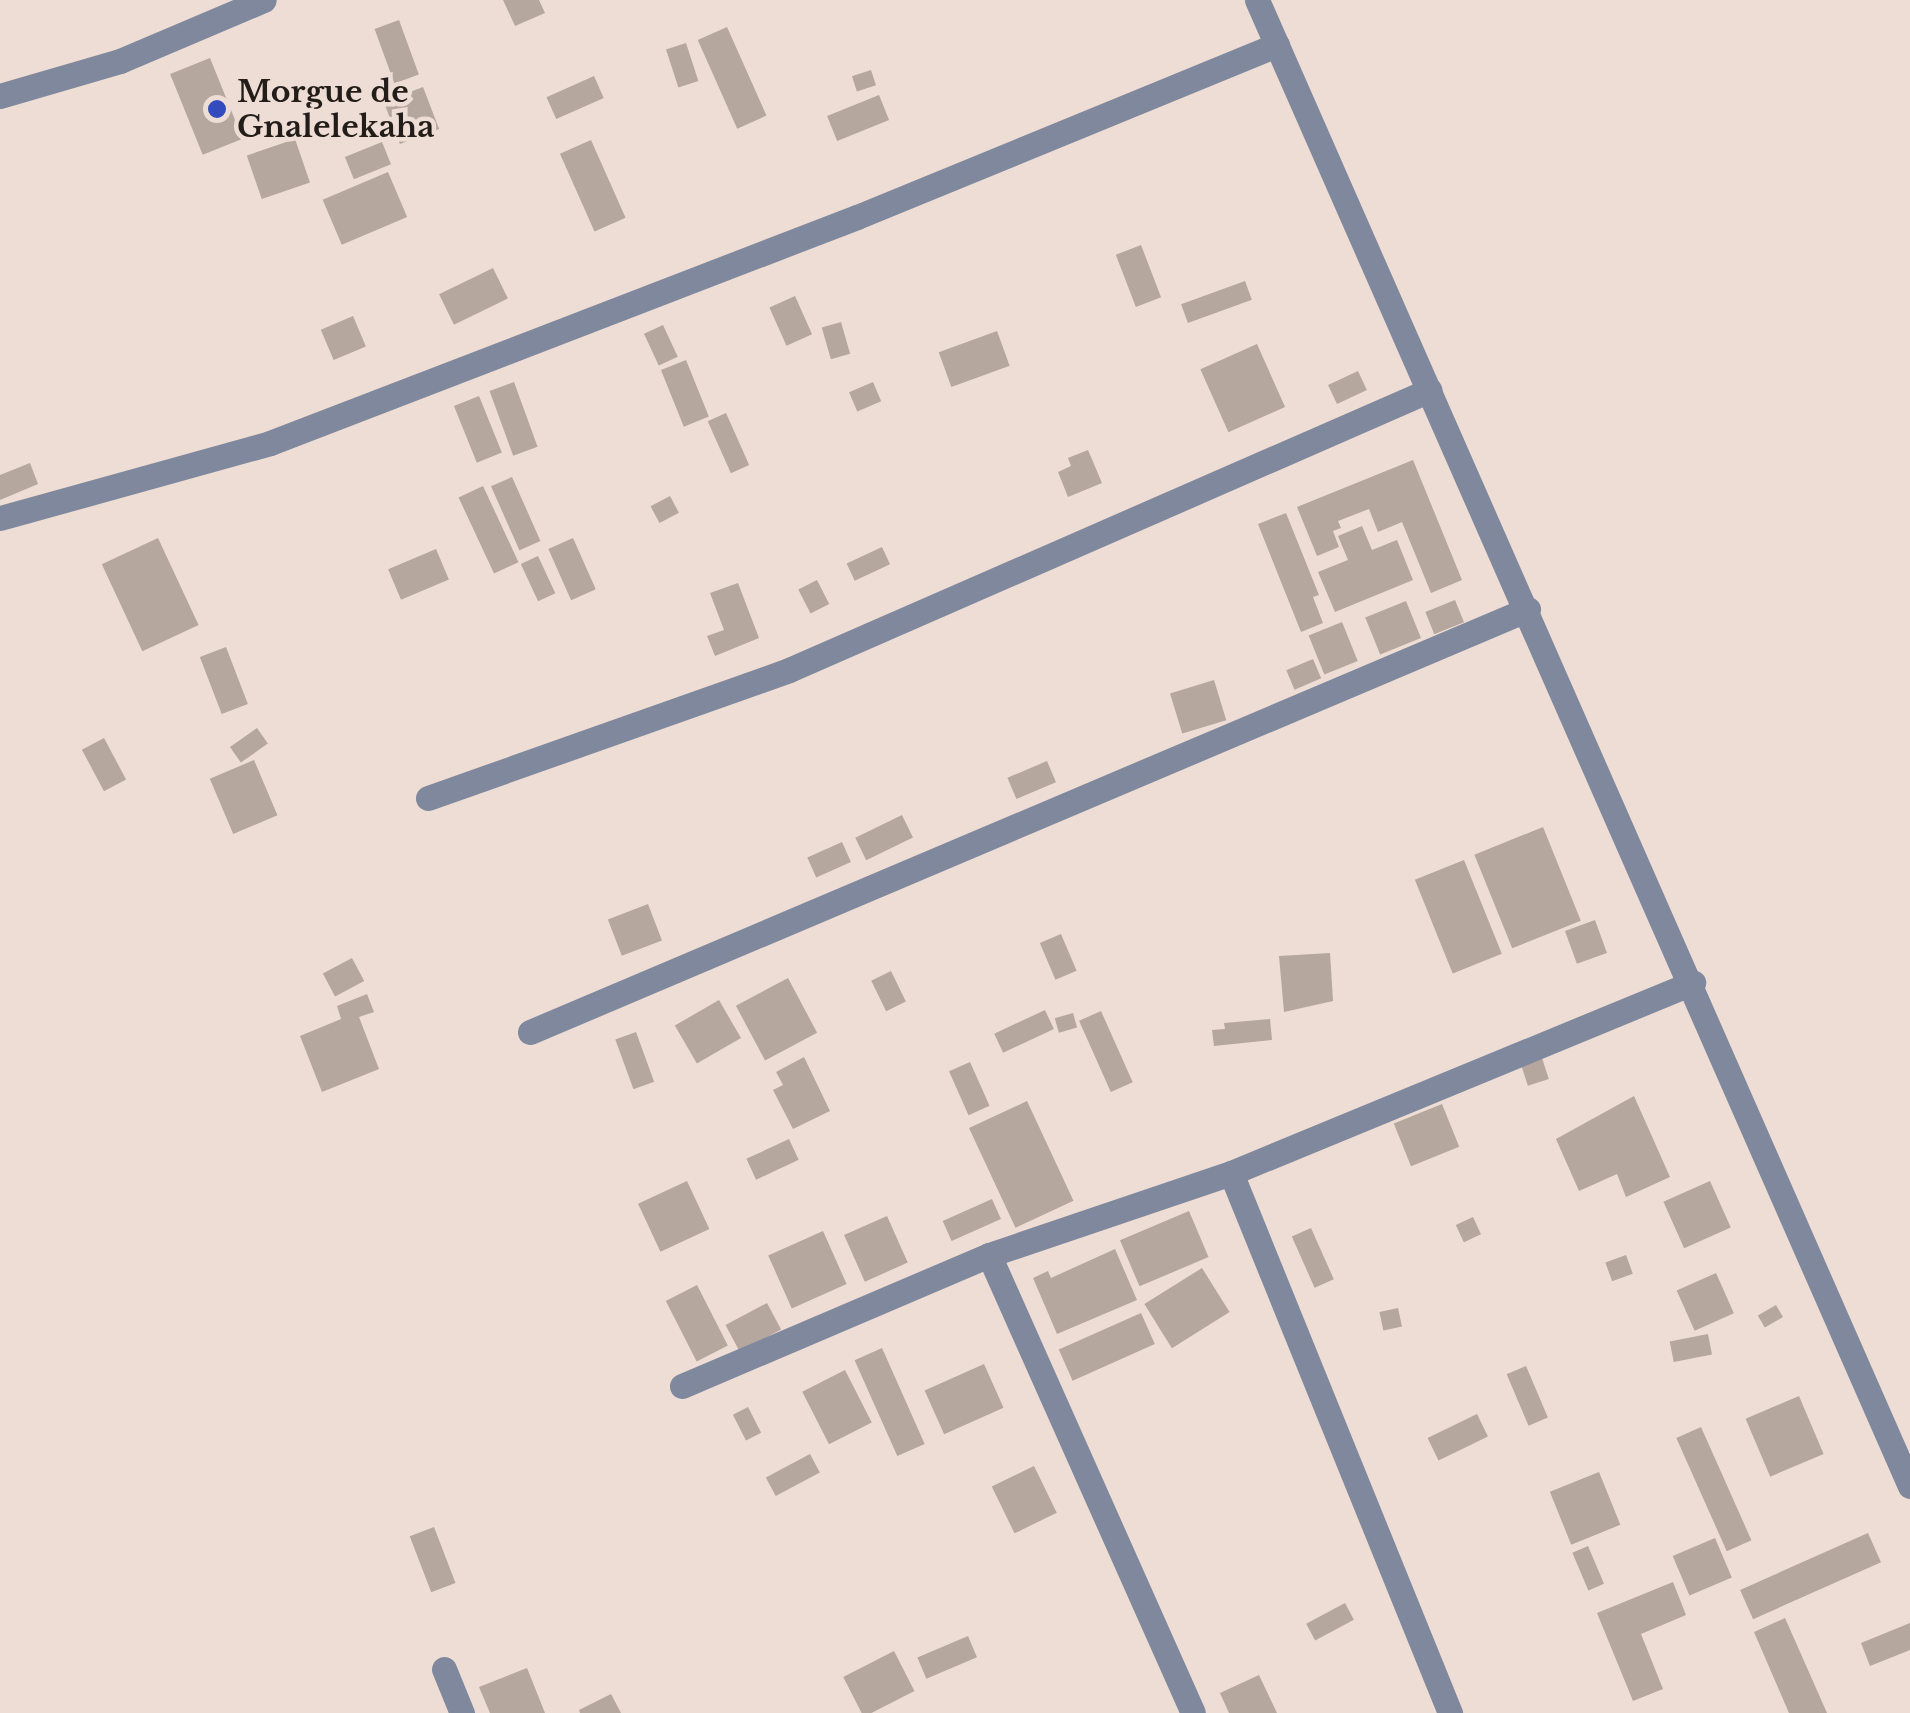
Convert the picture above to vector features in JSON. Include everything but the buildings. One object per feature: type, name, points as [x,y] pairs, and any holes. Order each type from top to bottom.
[{"type":"street","points":[[0,96],[120,61],[264,0]]},
{"type":"street","points":[[1257,0],[1693,983],[1910,1486]]},
{"type":"street","points":[[0,518],[270,443],[856,217],[1277,45]]},
{"type":"street","points":[[428,798],[789,670],[1430,390]]},
{"type":"street","points":[[530,1032],[1528,609]]},
{"type":"street","points":[[682,1386],[989,1255],[1230,1173],[1693,983]]},
{"type":"street","points":[[1230,1173],[1450,1713]]},
{"type":"street","points":[[989,1255],[1193,1713]]},
{"type":"street","points":[[444,1668],[462,1713]]},
{"type":"place","name":"Morgue de Gnalelekaha","points":[[217,109]]}]
